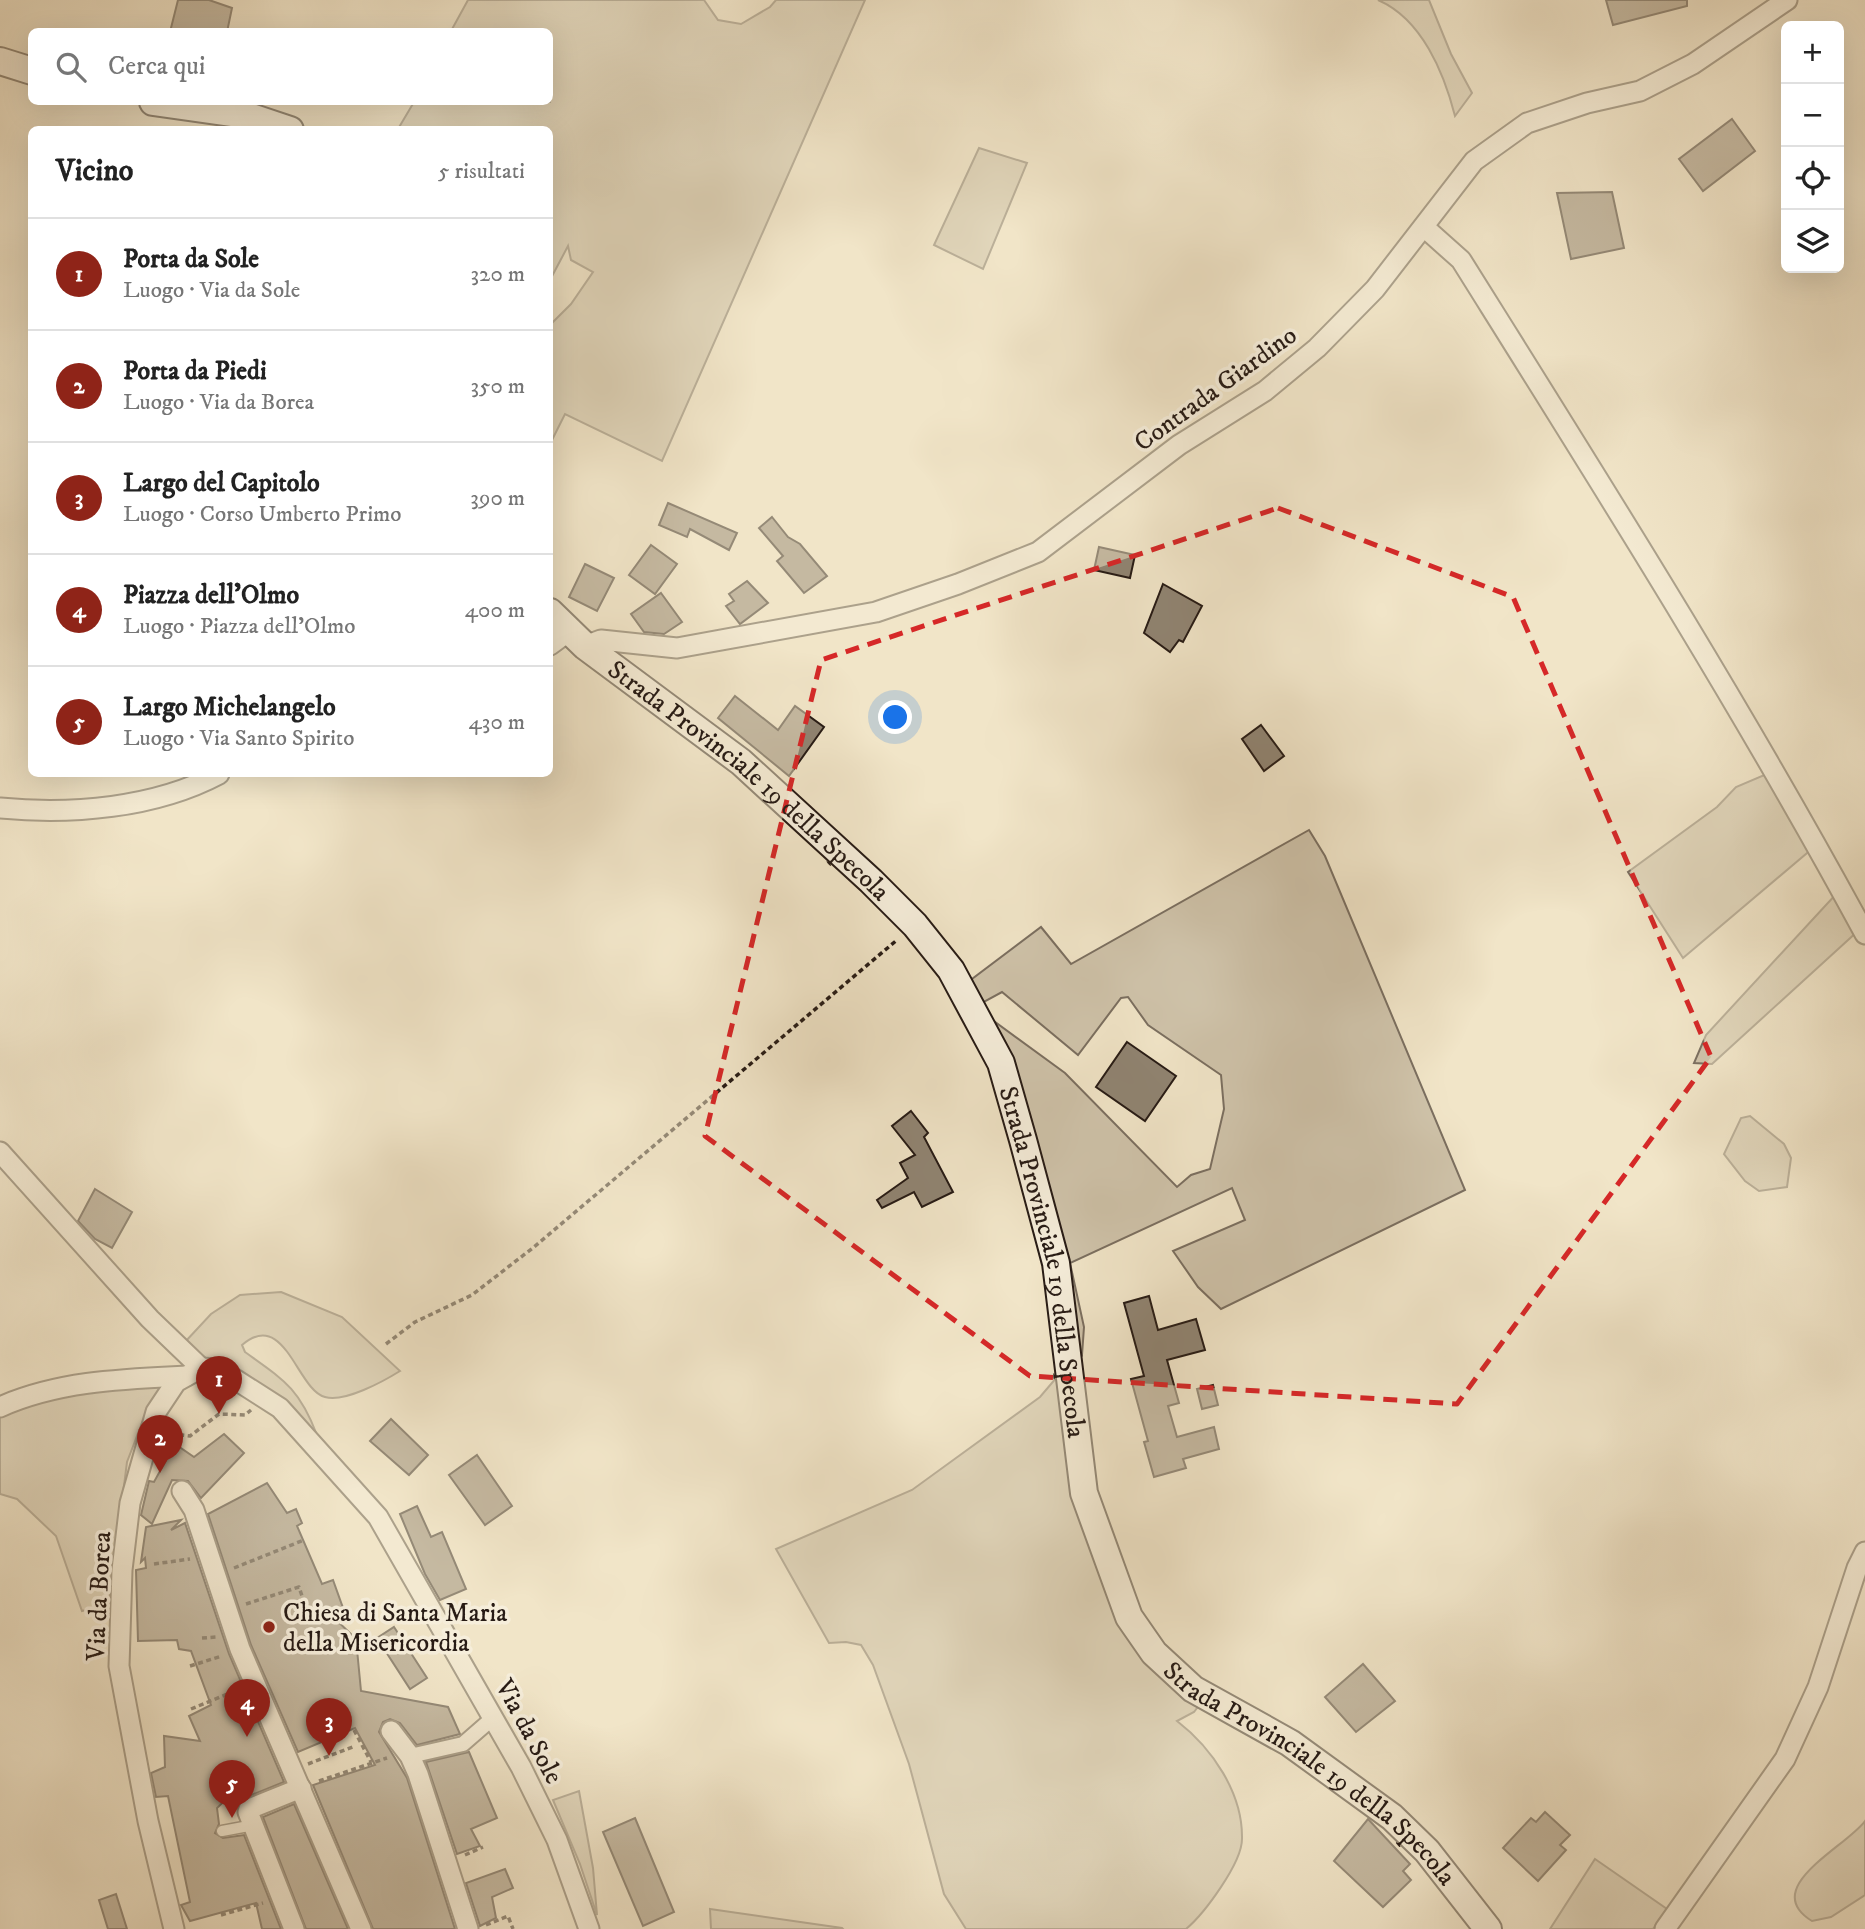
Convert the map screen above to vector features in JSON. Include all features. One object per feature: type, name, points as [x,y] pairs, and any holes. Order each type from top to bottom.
[{"type":"main road","points":[[0,61],[28,70]]},
{"type":"main road","points":[[174,105],[245,115],[278,126]]},
{"type":"main road","name":"Strada Provinciale 19 della Specola","points":[[553,617],[568,640],[741,762],[915,925],[951,970],[1002,1063],[1056,1263],[1084,1493],[1129,1617],[1154,1653],[1193,1689],[1290,1743],[1392,1817],[1435,1860],[1488,1929]]},
{"type":"street","name":"Contrada Giardino","points":[[568,640],[600,640],[677,648],[876,612],[958,584],[1038,552],[1179,445],[1265,391],[1317,348],[1375,289],[1474,161],[1527,122],[1587,103],[1640,92],[1693,64],[1787,0]]},
{"type":"street","points":[[1424,227],[1461,260],[1651,562],[1752,733],[1865,934]]},
{"type":"street","points":[[0,808],[51,813],[157,797],[213,777]]},
{"type":"street","points":[[0,1152],[150,1319],[193,1372]]},
{"type":"street","name":"Via da Sole","points":[[193,1372],[219,1369],[280,1408],[378,1517],[423,1602],[494,1717],[557,1840],[589,1929]]},
{"type":"street","points":[[0,1407],[26,1395],[69,1386],[193,1372]]},
{"type":"street","name":"Via da Borea","points":[[174,1929],[148,1821],[118,1666],[122,1570],[130,1503],[156,1412],[176,1382],[193,1372]]},
{"type":"street","points":[[182,1491],[194,1510],[240,1649],[361,1929]]},
{"type":"street","points":[[1665,1929],[1785,1759],[1818,1687],[1857,1568],[1865,1552]]},
{"type":"street","points":[[410,1756],[463,1744],[494,1717]]},
{"type":"street","points":[[391,1731],[410,1756],[468,1929]]},
{"type":"street","points":[[294,1929],[251,1818],[297,1779]]},
{"type":"lane","points":[[222,1830],[251,1818]]},
{"type":"path","points":[[386,1343],[415,1322],[472,1295],[534,1247],[858,970],[915,925]]},
{"type":"path","points":[[160,1464],[182,1435],[190,1436],[219,1414],[250,1412],[251,1408],[246,1402]]},
{"type":"path","points":[[216,1576],[304,1540]]},
{"type":"path","points":[[154,1564],[209,1555]]},
{"type":"path","points":[[227,1610],[299,1587],[307,1611]]},
{"type":"path","points":[[190,1666],[240,1649]]},
{"type":"path","points":[[191,1709],[255,1682]]},
{"type":"path","points":[[297,1779],[370,1762],[354,1730]]},
{"type":"path","points":[[297,1779],[355,1746]]},
{"type":"path","points":[[221,1916],[282,1898]]},
{"type":"path","points":[[477,1929],[508,1916],[513,1929]]},
{"type":"highlighted area","points":[[1278,508],[1513,597],[1711,1057],[1457,1404],[1030,1376],[705,1136],[821,660]]},
{"type":"shaded area","points":[[468,0],[704,0],[718,20],[741,24],[770,7],[776,0],[865,0],[662,461],[565,414],[553,438],[553,322],[571,304],[593,272],[571,260],[568,246],[553,274],[553,126],[400,126],[412,105],[553,105],[553,28],[453,28]]},
{"type":"shaded area","points":[[1378,0],[1429,0],[1451,54],[1472,93],[1455,116],[1445,82],[1429,49],[1407,20]]},
{"type":"shaded area","points":[[979,148],[1027,163],[983,269],[934,245]]},
{"type":"shaded area","points":[[1769,773],[1813,848],[1683,958],[1628,872],[1717,807],[1736,787]]},
{"type":"shaded area","points":[[1309,830],[1325,856],[1465,1190],[1221,1309],[1198,1287],[1173,1251],[1245,1220],[1232,1188],[1070,1263],[1084,1327],[1082,1355],[1072,1347],[991,1019],[1065,1073],[1177,1187],[1191,1175],[1210,1169],[1224,1109],[1221,1075],[1148,1025],[1128,997],[1121,998],[1078,1055],[1002,992],[982,1003],[968,982],[1041,927],[1071,964]]},
{"type":"shaded area","points":[[1838,892],[1859,930],[1712,1064],[1694,1063],[1706,1035]]},
{"type":"shaded area","points":[[1750,1116],[1784,1144],[1791,1158],[1787,1187],[1759,1191],[1745,1181],[1724,1154],[1741,1118]]},
{"type":"shaded area","points":[[281,1292],[342,1317],[400,1371],[353,1394],[325,1397],[306,1381],[280,1343],[269,1337],[257,1336],[242,1345],[245,1352],[280,1378],[297,1395],[317,1435],[275,1398],[204,1359],[185,1342],[211,1314],[240,1295]]},
{"type":"shaded area","points":[[1057,1377],[1096,1552],[1200,1704],[1194,1712],[1177,1721],[1202,1744],[1223,1773],[1237,1805],[1241,1822],[1242,1839],[1236,1861],[1212,1900],[1186,1929],[966,1929],[944,1894],[909,1764],[873,1665],[861,1645],[829,1643],[776,1549],[912,1490],[1040,1397]]},
{"type":"shaded area","points":[[163,1383],[144,1418],[127,1462],[109,1604],[82,1611],[56,1536],[17,1499],[0,1494],[0,1417],[49,1396]]},
{"type":"shaded area","points":[[579,1791],[593,1868],[597,1915],[580,1864],[553,1800]]},
{"type":"shaded area","points":[[1865,1821],[1865,1895],[1831,1917],[1812,1921],[1798,1908],[1795,1895],[1800,1882],[1811,1868]]},
{"type":"shaded area","points":[[1595,1859],[1667,1909],[1653,1929],[1550,1929]]},
{"type":"shaded area","points":[[710,1909],[842,1928],[843,1929],[711,1929]]},
{"type":"building","points":[[178,0],[209,0],[232,8],[228,28],[171,28]]},
{"type":"building","points":[[1606,0],[1687,0],[1687,6],[1613,25]]},
{"type":"building","points":[[1732,119],[1755,151],[1703,191],[1679,159]]},
{"type":"building","points":[[1612,192],[1624,248],[1571,259],[1557,193]]},
{"type":"building","points":[[668,503],[737,533],[729,550],[690,529],[687,537],[659,525]]},
{"type":"building","points":[[772,517],[827,576],[804,593],[777,561],[783,556],[759,528]]},
{"type":"building","points":[[651,545],[677,564],[655,594],[629,575]]},
{"type":"building","points":[[1099,547],[1135,555],[1130,578],[1094,570]]},
{"type":"building","points":[[585,564],[614,578],[597,611],[569,597]]},
{"type":"building","points":[[747,581],[768,603],[740,624],[726,606],[734,601],[729,594]]},
{"type":"building","points":[[1163,584],[1202,606],[1183,642],[1179,640],[1170,652],[1144,633]]},
{"type":"building","points":[[661,593],[682,622],[664,634],[644,632],[631,614]]},
{"type":"building","points":[[735,696],[778,730],[795,706],[824,727],[789,776],[718,718]]},
{"type":"building","points":[[1261,725],[1284,756],[1264,771],[1242,739]]},
{"type":"building","points":[[1127,1042],[1176,1076],[1145,1121],[1096,1087]]},
{"type":"building","points":[[911,1111],[928,1133],[924,1137],[953,1192],[922,1207],[914,1192],[882,1208],[877,1200],[908,1178],[900,1163],[915,1155],[892,1126]]},
{"type":"building","points":[[95,1189],[132,1212],[112,1248],[95,1239],[78,1221]]},
{"type":"building","points":[[1149,1296],[1158,1330],[1196,1319],[1205,1350],[1167,1360],[1179,1403],[1168,1406],[1177,1437],[1214,1427],[1219,1449],[1183,1459],[1186,1468],[1154,1477],[1144,1442],[1148,1441],[1131,1379],[1144,1376],[1124,1303]]},
{"type":"building","points":[[1213,1385],[1218,1405],[1202,1409],[1197,1389]]},
{"type":"building","points":[[391,1419],[428,1455],[409,1475],[370,1441]]},
{"type":"building","points":[[224,1434],[244,1453],[201,1498],[188,1481],[172,1480],[152,1524],[141,1515],[149,1481],[154,1482],[175,1444],[194,1457]]},
{"type":"building","points":[[477,1455],[512,1506],[485,1525],[449,1475]]},
{"type":"building","points":[[267,1483],[287,1513],[296,1509],[302,1523],[297,1526],[322,1584],[333,1580],[343,1608],[329,1613],[356,1639],[361,1691],[448,1707],[460,1734],[417,1745],[400,1723],[390,1719],[383,1722],[379,1732],[407,1778],[455,1929],[373,1929],[313,1785],[375,1765],[355,1728],[298,1752],[251,1645],[208,1514]]},
{"type":"building","points":[[417,1506],[431,1537],[442,1532],[466,1589],[440,1600],[425,1574],[400,1514]]},
{"type":"building","points":[[181,1520],[171,1530],[185,1523],[229,1654],[284,1782],[244,1798],[240,1786],[217,1808],[219,1824],[215,1833],[223,1838],[244,1835],[281,1929],[262,1929],[256,1903],[190,1921],[181,1905],[190,1902],[168,1796],[156,1797],[151,1773],[165,1767],[164,1736],[200,1741],[189,1716],[211,1705],[191,1651],[179,1649],[177,1640],[138,1641],[136,1570],[146,1568],[145,1558],[141,1562],[146,1527]]},
{"type":"building","points":[[394,1627],[427,1678],[410,1689],[377,1638]]},
{"type":"building","points":[[1363,1664],[1395,1701],[1356,1732],[1325,1697]]},
{"type":"building","points":[[469,1752],[497,1818],[471,1829],[480,1846],[457,1854],[426,1762]]},
{"type":"building","points":[[294,1804],[348,1929],[306,1929],[263,1817]]},
{"type":"building","points":[[1545,1812],[1570,1835],[1560,1845],[1566,1850],[1538,1881],[1503,1848],[1531,1818],[1536,1822]]},
{"type":"building","points":[[635,1818],[674,1912],[643,1926],[603,1832]]},
{"type":"building","points":[[1368,1819],[1410,1864],[1403,1871],[1411,1880],[1383,1907],[1334,1861]]},
{"type":"building","points":[[505,1869],[513,1888],[492,1897],[496,1918],[480,1926],[466,1883]]},
{"type":"building","points":[[116,1894],[127,1929],[108,1929],[99,1900]]},
{"type":"place","name":"Porta da Sole","points":[[219,1414]]},
{"type":"place","name":"Porta da Piedi","points":[[160,1473]]},
{"type":"place","name":"Chiesa di Santa Maria della Misericordia","points":[[269,1627]]},
{"type":"place","name":"Piazza dell'Olmo","points":[[247,1737]]},
{"type":"place","name":"Largo del Capitolo","points":[[329,1756]]},
{"type":"place","name":"Largo Michelangelo","points":[[232,1818]]}]
